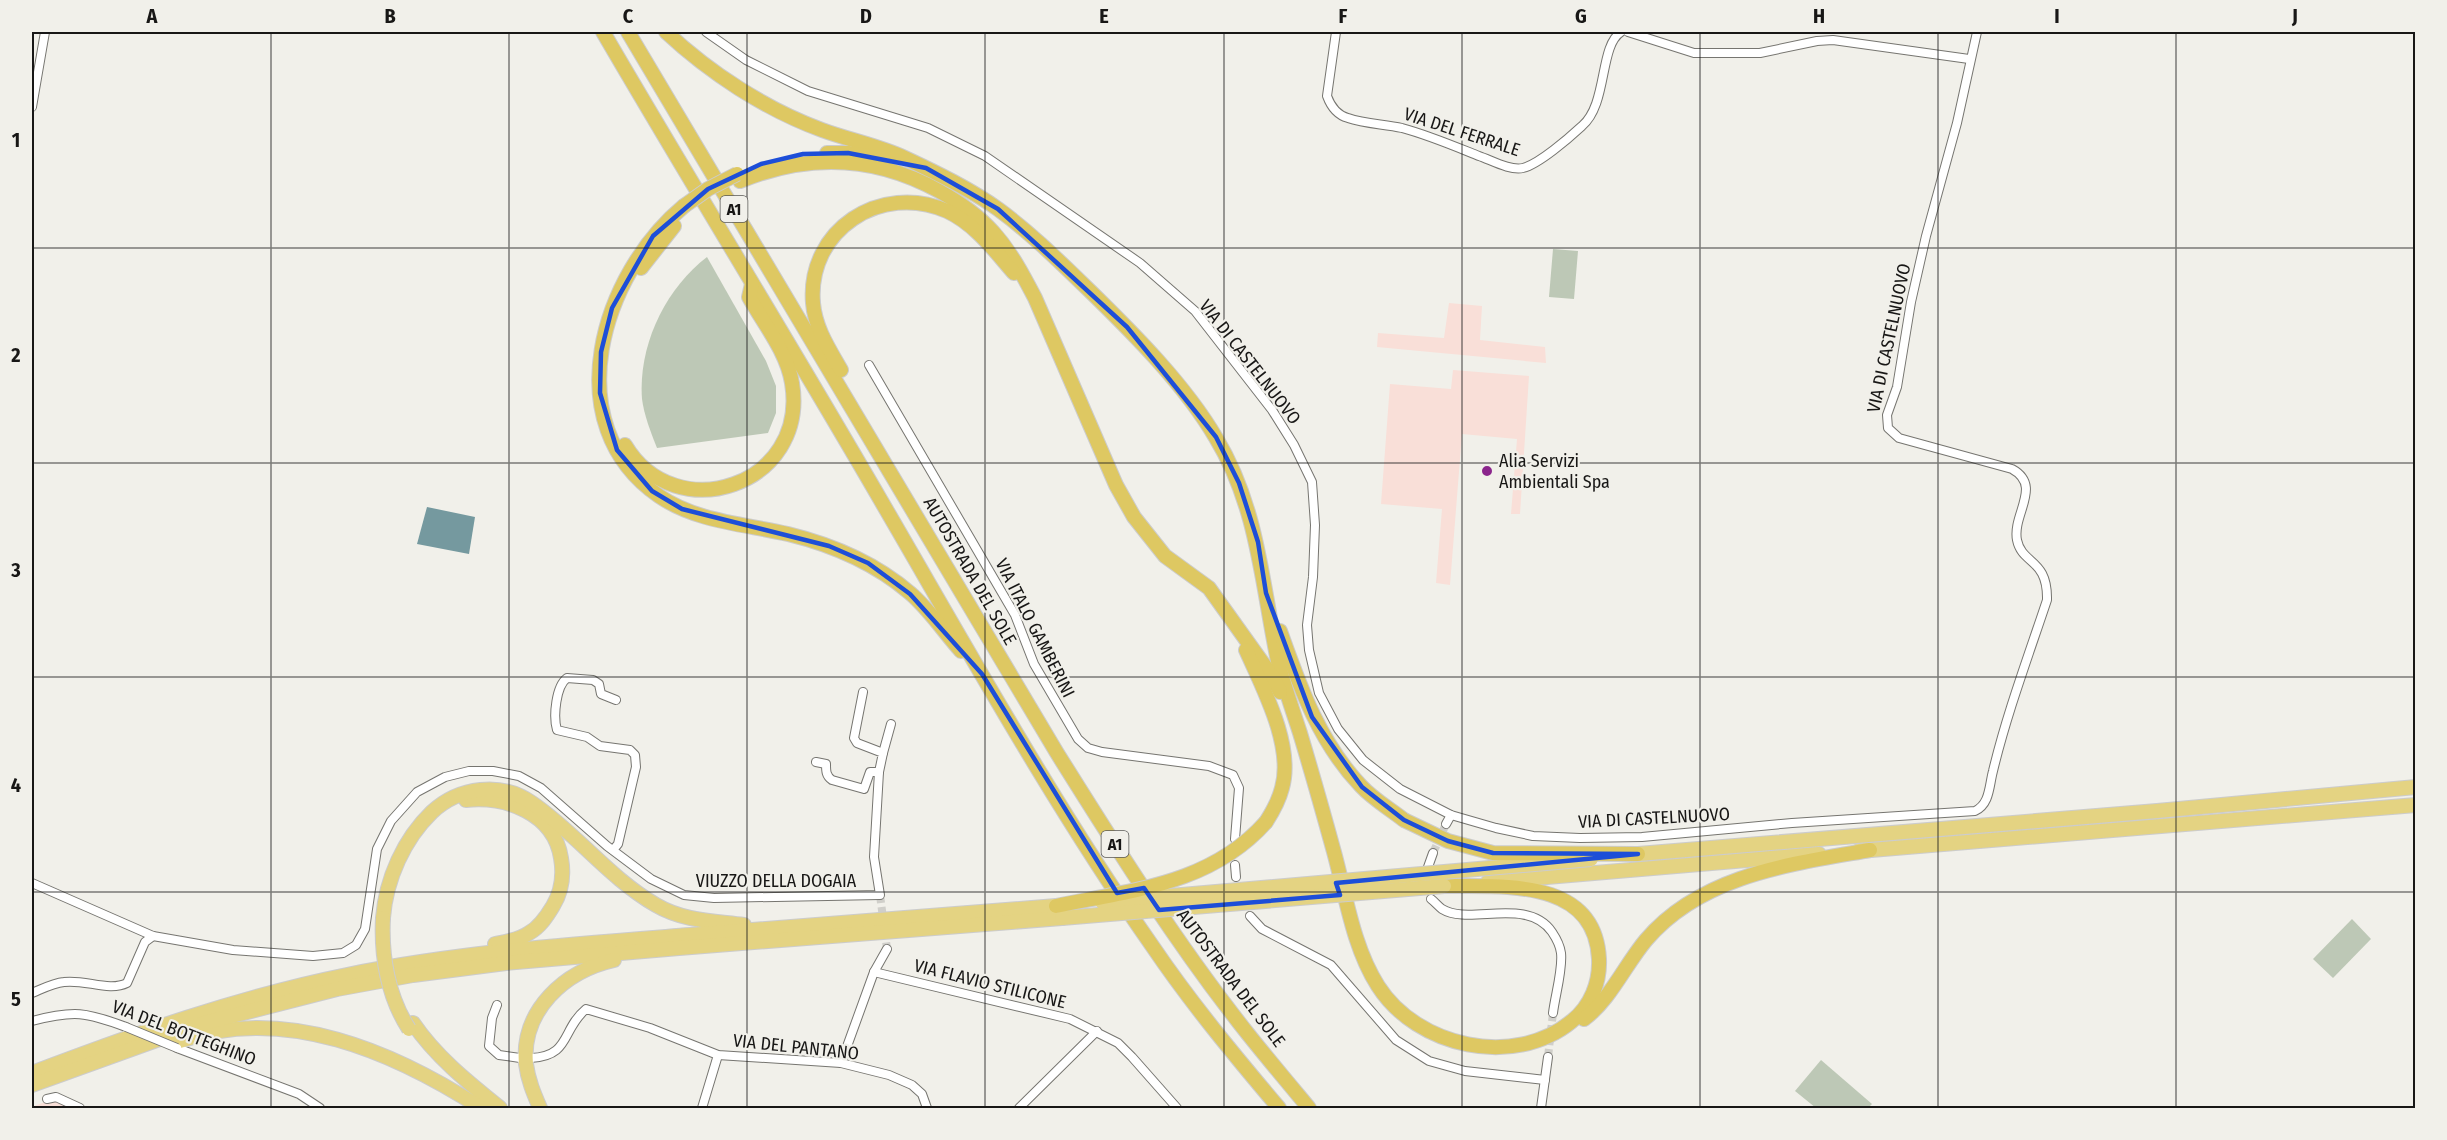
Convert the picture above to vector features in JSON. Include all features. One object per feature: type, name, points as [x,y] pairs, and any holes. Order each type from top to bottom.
[{"type":"highway","name":"A1","points":[[603,32],[982,674],[1102,872],[1154,949],[1228,1049],[1279,1108]]},
{"type":"highway","name":"AUTOSTRADA DEL SOLE","points":[[628,32],[1102,825],[1172,930],[1247,1033],[1309,1108]]},
{"type":"highway","points":[[666,32],[719,74],[768,105],[815,128],[900,155],[998,209],[1061,262],[1127,327],[1176,382],[1216,437],[1239,483],[1258,542],[1280,667],[1354,926],[1375,981],[1392,1003],[1418,1026],[1459,1042],[1499,1047],[1541,1038],[1573,1021],[1586,1006],[1595,990],[1599,957],[1596,937],[1577,909],[1555,895],[1536,889],[1444,886]]},
{"type":"highway","points":[[926,168],[871,156],[824,153],[784,158],[761,164],[713,195],[670,218],[641,251],[621,286],[605,328],[601,352],[600,393],[608,427],[617,450],[652,491],[682,509],[711,519],[789,534],[829,546],[868,563],[910,594],[982,674]]},
{"type":"highway","points":[[738,178],[782,166],[825,161],[885,167],[953,199],[992,230],[1015,261],[1035,298],[1116,485],[1134,517],[1165,556],[1209,588],[1272,676],[1283,701],[1360,960],[1377,993],[1388,1006],[1416,1030],[1433,1039],[1479,1051],[1499,1052],[1520,1049],[1554,1039],[1590,1015],[1646,940],[1690,903],[1756,872],[1870,850]]},
{"type":"highway","points":[[841,387],[843,373],[818,328],[813,305],[814,276],[828,243],[842,227],[870,208],[908,202],[930,205],[957,217],[987,241],[1035,298]]},
{"type":"highway","points":[[687,209],[635,277],[613,334],[607,382],[611,412],[618,434],[632,456],[648,471],[669,483],[690,489],[709,490],[746,480],[772,460],[789,431],[793,408],[791,378],[786,363],[749,297],[752,284]]},
{"type":"highway","points":[[1266,593],[1312,717],[1335,756],[1362,788],[1404,820],[1448,841],[1493,853],[1638,854]]},
{"type":"highway","points":[[1059,912],[1188,877],[1220,862],[1239,849],[1266,822],[1283,787],[1285,768],[1283,746],[1265,691],[1234,624]]},
{"type":"highway","points":[[32,1085],[204,1023],[367,983],[506,963],[1059,912],[1638,854],[2415,787]]},
{"type":"highway","points":[[386,918],[386,896],[392,874],[404,848],[420,824],[441,804],[464,792],[487,789],[512,794],[531,802],[617,878],[671,913],[704,921],[772,929]]},
{"type":"highway","points":[[408,963],[436,952],[512,941],[530,934],[545,918],[559,896],[563,872],[559,846],[549,827],[529,812],[512,804],[487,798],[466,800],[446,811],[426,830],[399,873],[386,918],[382,941],[388,977],[399,1012],[458,1073],[500,1108]]},
{"type":"highway","points":[[32,1073],[237,1001],[344,975],[408,963],[542,947],[772,929],[1444,886],[2415,804]]},
{"type":"highway","points":[[540,1108],[528,1075],[526,1052],[534,1020],[552,993],[566,980],[594,966],[679,948]]},
{"type":"highway","points":[[411,1026],[428,1052],[490,1108]]},
{"type":"highway","points":[[122,1052],[161,1047],[194,1036],[223,1031],[277,1029],[314,1034],[351,1042],[391,1058],[440,1082],[481,1108]]},
{"type":"street","points":[[32,107],[45,32]]},
{"type":"street","name":"VIA DI CASTELNUOVO","points":[[706,32],[746,60],[808,91],[928,128],[985,156],[1140,263],[1195,311],[1272,410],[1294,445],[1312,482],[1315,525],[1313,577],[1307,625],[1309,650],[1319,693],[1338,729],[1363,760],[1400,789],[1451,815],[1533,836],[1580,838],[1642,837],[1792,823],[1975,811],[1982,808],[1987,799],[2005,727],[2047,600],[2044,575],[2020,548],[2017,539],[2027,485],[2021,474],[2012,469],[1899,438],[1888,428],[1886,422],[1897,387],[1911,302],[1926,236],[1957,123],[1977,32]]},
{"type":"street","name":"VIA DEL FERRALE","points":[[1336,32],[1327,96],[1330,106],[1337,112],[1348,118],[1403,128],[1502,164],[1522,168],[1534,163],[1590,119],[1602,87],[1611,47],[1616,36],[1622,32]]},
{"type":"street","points":[[1628,32],[1694,53],[1760,53],[1817,41],[1833,40],[1970,59]]},
{"type":"street","name":"VIA ITALO GAMBERINI","points":[[869,365],[1015,615],[1034,664],[1078,739],[1088,748],[1102,752],[1209,766],[1233,775],[1239,788],[1235,840]]},
{"type":"street","points":[[613,850],[618,843],[636,767],[634,755],[630,750],[600,746],[587,737],[557,730],[555,723],[560,686],[567,678],[593,680],[599,684],[601,694],[616,700]]},
{"type":"street","points":[[862,692],[854,738],[857,743],[883,753]]},
{"type":"street","points":[[816,762],[826,764],[826,772],[832,780],[864,789],[870,772],[879,772],[891,724]]},
{"type":"street","name":"VIUZZO DELLA DOGAIA","points":[[32,883],[153,936],[233,950],[314,956],[343,953],[357,945],[365,929],[377,849],[391,821],[417,792],[445,777],[469,771],[493,771],[519,776],[541,788],[613,850],[659,884],[674,892],[696,897],[880,896],[874,857],[879,772]]},
{"type":"street","points":[[1446,824],[1451,815]]},
{"type":"street","points":[[1428,867],[1433,853]]},
{"type":"street","points":[[1235,865],[1236,877]]},
{"type":"street","points":[[1431,899],[1442,909],[1456,913],[1520,914],[1538,919],[1548,927],[1557,939],[1561,954],[1553,1013]]},
{"type":"street","points":[[1250,916],[1262,929],[1330,965],[1396,1041],[1429,1061],[1465,1071],[1545,1080]]},
{"type":"street","points":[[32,993],[63,982],[83,981],[118,987],[127,983],[145,942],[153,936]]},
{"type":"street","points":[[841,1063],[874,972],[887,949]]},
{"type":"street","name":"VIA FLAVIO STILICONE","points":[[874,972],[1049,1012],[1097,1031],[1118,1044],[1132,1057],[1177,1108]]},
{"type":"street","points":[[497,1005],[492,1018],[489,1046],[499,1055],[520,1058]]},
{"type":"street","name":"VIA DEL PANTANO","points":[[531,1058],[555,1053],[568,1031],[586,1009],[650,1029],[718,1055],[841,1063],[889,1075],[912,1085],[922,1094],[927,1108]]},
{"type":"street","name":"VIA DEL BOTTEGHINO","points":[[32,1021],[71,1012],[87,1014],[299,1094],[320,1108]]},
{"type":"street","points":[[1019,1108],[1097,1031]]},
{"type":"street","name":"VIA DEL PANTANO","points":[[702,1108],[718,1055]]},
{"type":"street","points":[[1541,1108],[1548,1057]]},
{"type":"street","points":[[47,1099],[56,1097],[80,1108]]},
{"type":"highlighted area","points":[[848,153],[926,168],[998,209],[1127,327],[1216,437],[1239,483],[1258,542],[1266,593],[1312,717],[1362,787],[1404,820],[1448,841],[1493,853],[1638,854],[1336,883],[1340,895],[1159,910],[1144,888],[1117,893],[982,674],[910,594],[868,563],[829,546],[682,509],[652,491],[617,450],[600,393],[601,352],[612,308],[653,236],[708,189],[761,164],[803,154]]},
{"type":"shaded area","points":[[1449,303],[1482,306],[1480,340],[1545,347],[1546,363],[1377,347],[1378,333],[1444,338]]},
{"type":"shaded area","points":[[1453,370],[1529,376],[1520,514],[1511,514],[1517,439],[1462,434],[1450,585],[1436,583],[1442,509],[1381,504],[1390,384],[1451,389]]},
{"type":"shaded area","points":[[55,1098],[74,1108],[32,1108],[32,1107]]},
{"type":"green space","points":[[1553,249],[1578,251],[1574,299],[1549,297]]},
{"type":"green space","points":[[707,257],[766,361],[776,386],[776,413],[768,433],[657,448],[642,399],[642,379],[650,339],[667,302],[692,270]]},
{"type":"green space","points":[[2352,919],[2371,939],[2333,978],[2313,959]]},
{"type":"green space","points":[[1821,1060],[1872,1104],[1868,1108],[1816,1108],[1795,1091]]},
{"type":"water","points":[[427,507],[475,517],[469,554],[417,544]]},
{"type":"tunnel","points":[[1433,853],[1446,824]]},
{"type":"tunnel","points":[[880,895],[887,949]]},
{"type":"tunnel","points":[[1548,1057],[1553,1013]]},
{"type":"place","name":"Alia Servizi Ambientali Spa","points":[[1487,471]]}]
